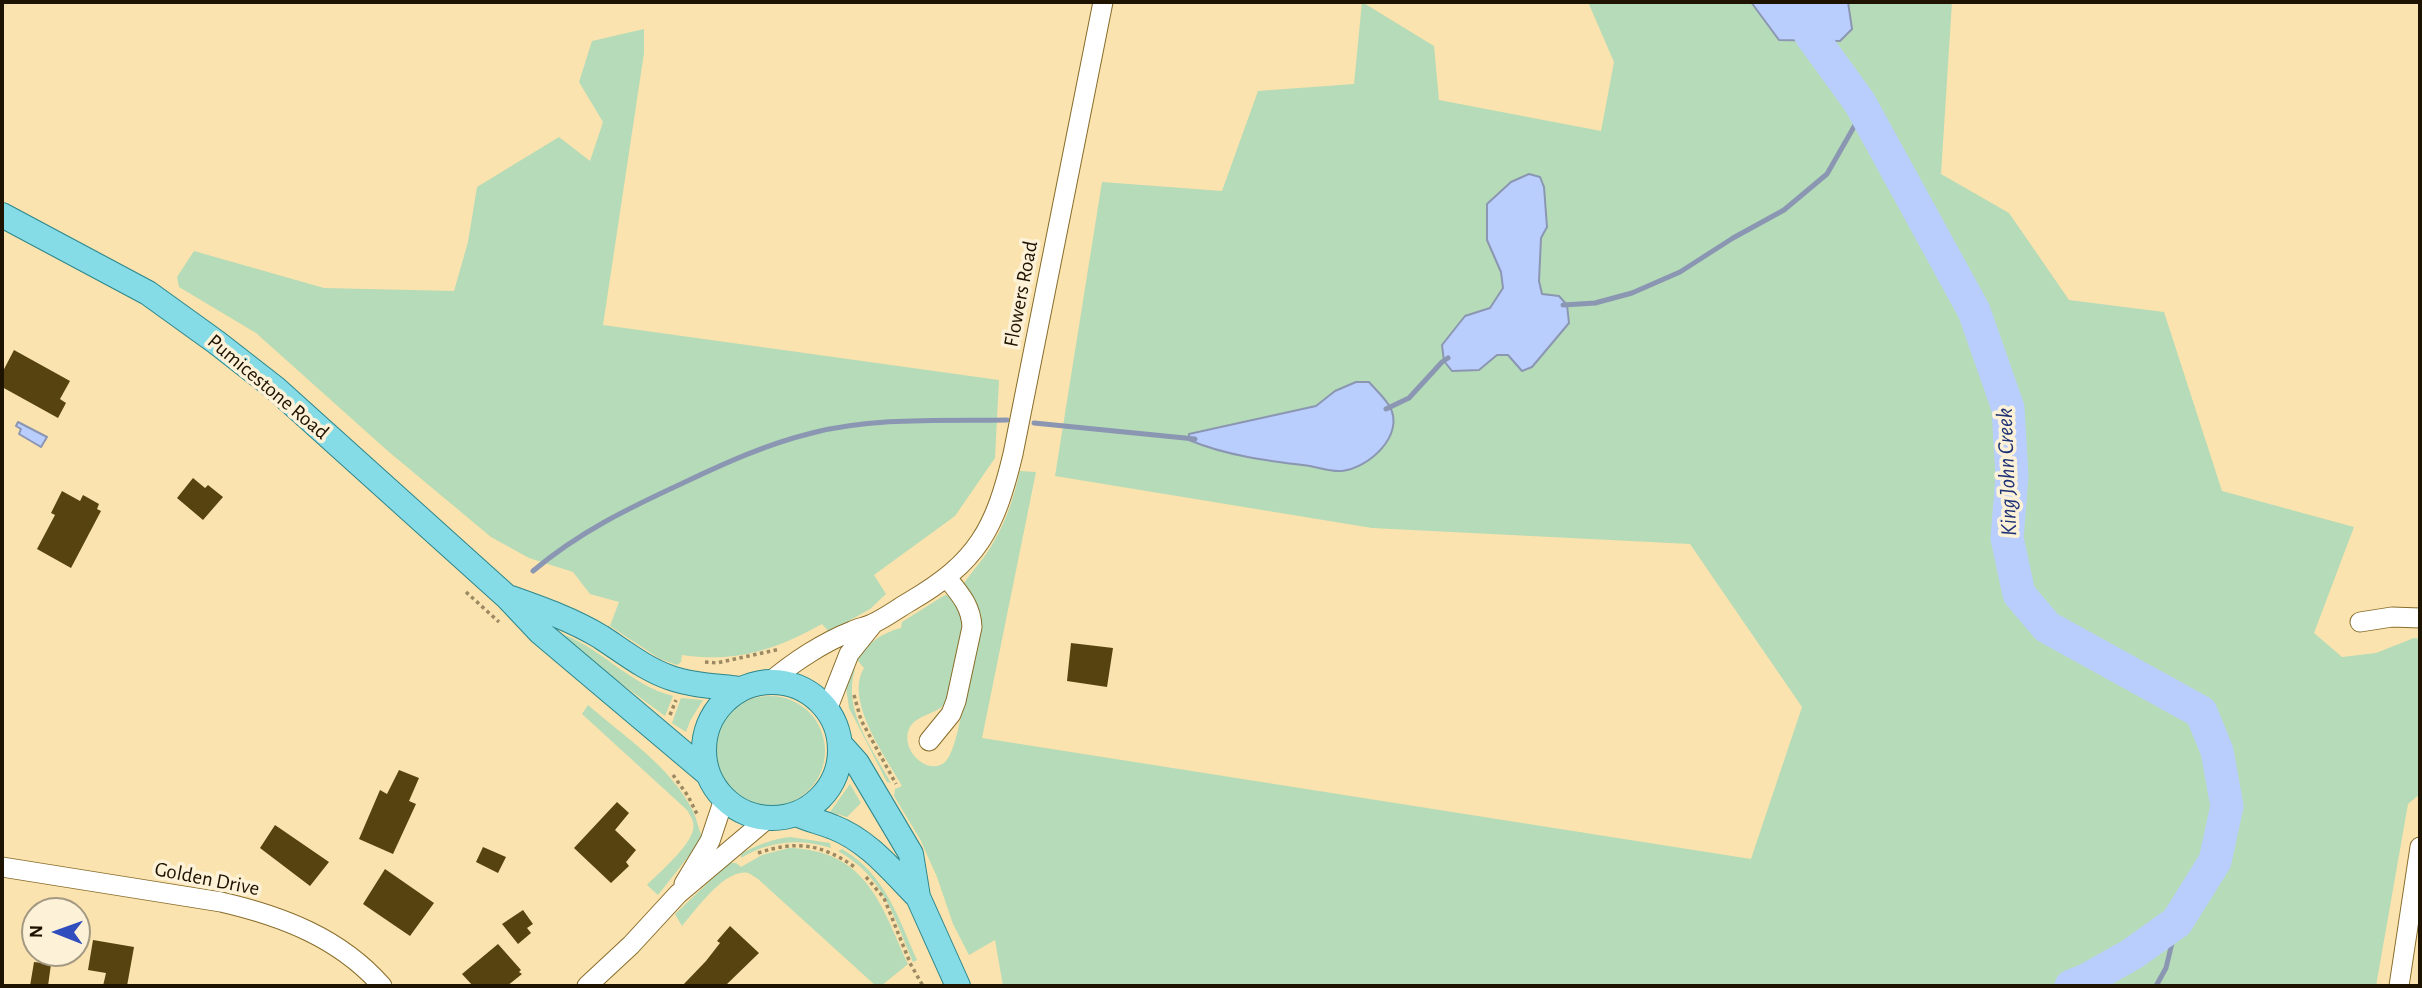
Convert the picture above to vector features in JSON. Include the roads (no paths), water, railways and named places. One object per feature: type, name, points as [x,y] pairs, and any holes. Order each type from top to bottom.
[{"type":"main road","name":"Pumicestone Road","points":[[2,215],[148,293],[275,388],[507,597],[540,632],[707,773]]},
{"type":"main road","name":"Pumicestone Road","points":[[507,597],[561,616],[599,636],[655,672],[681,681],[741,689]]},
{"type":"main road","points":[[770,682],[792,685],[811,694],[827,710],[836,726],[840,744],[838,766],[830,786],[816,803],[797,814],[767,819],[751,816],[724,799],[707,773],[704,754],[706,734],[713,716],[725,700],[741,689],[770,682]]},
{"type":"main road","points":[[840,744],[858,763],[911,854],[918,897],[958,986]]},
{"type":"main road","points":[[797,814],[809,821],[833,827],[877,853],[918,897]]},
{"type":"street","name":"Flowers Road","points":[[770,682],[792,663],[850,631],[873,624],[947,578],[977,547],[991,525],[1002,499],[1103,2]]},
{"type":"street","points":[[929,741],[951,714],[956,701],[972,627],[972,616],[966,602],[947,578]]},
{"type":"street","points":[[2360,622],[2420,618]]},
{"type":"street","name":"Flowers Road","points":[[827,710],[849,654],[873,624]]},
{"type":"street","points":[[678,894],[710,841],[724,799]]},
{"type":"street","points":[[587,986],[631,945],[678,894],[767,819]]},
{"type":"street","points":[[2399,986],[2420,847]]},
{"type":"street","name":"Golden Drive","points":[[2,867],[254,909],[295,924],[343,950],[382,986]]},
{"type":"water","points":[[1751,2],[1848,2],[1852,29],[1840,41],[1779,40]]},
{"type":"water","points":[[1529,174],[1540,177],[1544,187],[1547,227],[1541,238],[1539,281],[1542,294],[1559,296],[1567,305],[1569,323],[1532,367],[1522,371],[1508,355],[1497,355],[1479,370],[1452,371],[1444,361],[1442,345],[1465,316],[1490,308],[1503,288],[1501,272],[1487,240],[1487,204],[1511,182]]},
{"type":"water","points":[[1356,382],[1369,382],[1388,404],[1393,428],[1389,439],[1373,457],[1352,469],[1334,471],[1248,457],[1189,440],[1189,434],[1316,406],[1335,391]]},
{"type":"water","points":[[18,422],[47,437],[41,447],[19,434],[21,429],[16,426]]},
{"type":"waterway","name":"King John Creek","points":[[1796,2],[1810,34],[1860,103],[1974,311],[2008,408],[2012,476],[2007,538],[2019,594],[2047,627],[2201,712],[2217,751],[2227,806],[2215,861],[2177,922],[2132,954],[2071,986]]},
{"type":"waterway","points":[[1563,305],[1595,303],[1632,293],[1680,272],[1784,210],[1827,174],[1855,125],[1860,103]]},
{"type":"waterway","points":[[1386,409],[1409,398],[1448,358]]},
{"type":"waterway","points":[[533,571],[568,544],[624,512],[715,468],[779,443],[812,433],[860,424],[1007,420]]},
{"type":"waterway","points":[[1034,423],[1195,439]]},
{"type":"waterway","points":[[2156,986],[2166,968],[2177,922]]}]
